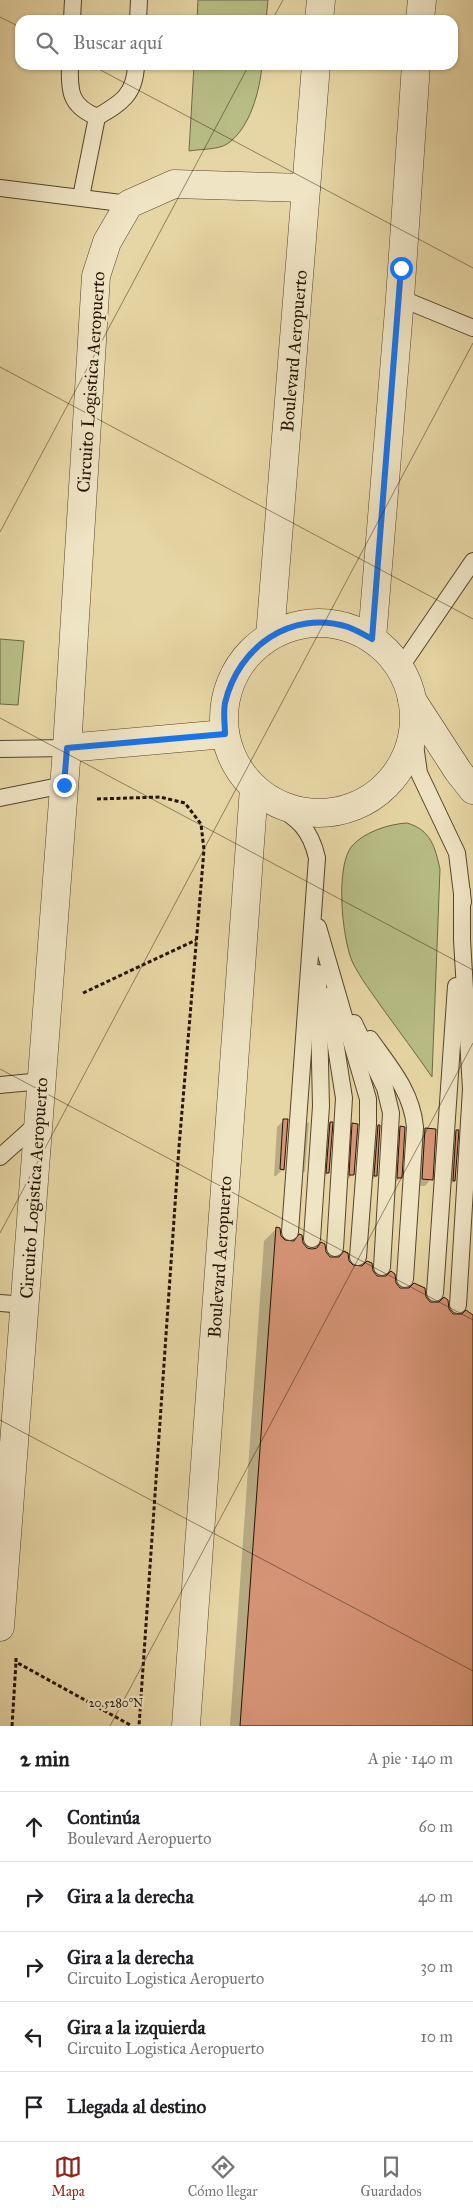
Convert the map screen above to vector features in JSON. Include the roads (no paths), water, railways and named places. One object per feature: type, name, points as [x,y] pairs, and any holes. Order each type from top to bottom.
[{"type":"street","points":[[320,15],[321,0]]},
{"type":"street","points":[[420,15],[422,0]]},
{"type":"street","name":"Boulevard Aeropuerto","points":[[270,636],[316,70]]},
{"type":"street","points":[[372,639],[400,298],[416,70]]},
{"type":"street","points":[[129,204],[174,184],[306,188]]},
{"type":"street","name":"Circuito Logistica Aeropuerto","points":[[0,1628],[12,1304],[39,1122],[67,748],[96,276],[107,242],[129,204]]},
{"type":"street","points":[[412,700],[413,730],[404,759],[387,784],[363,802],[341,811],[318,813],[294,811],[263,795],[235,763],[225,734],[224,706],[232,678],[249,654],[270,636],[295,625],[322,623],[349,627],[372,639],[388,652],[400,668],[412,700],[458,771],[473,790]]},
{"type":"street","points":[[67,748],[225,734]]},
{"type":"street","name":"Boulevard Aeropuerto","points":[[186,1726],[263,795]]},
{"type":"lane","points":[[72,15],[73,0]]},
{"type":"lane","points":[[138,15],[139,0]]},
{"type":"lane","points":[[70,70],[69,90],[83,110],[97,116]]},
{"type":"lane","points":[[97,116],[121,103],[130,91],[135,70]]},
{"type":"lane","points":[[81,197],[97,116]]},
{"type":"lane","points":[[0,188],[129,204]]},
{"type":"lane","points":[[400,298],[473,328]]},
{"type":"lane","points":[[400,668],[473,561]]},
{"type":"lane","points":[[413,730],[419,772],[458,853],[466,939],[473,981]]},
{"type":"lane","points":[[0,749],[67,748]]},
{"type":"lane","points":[[0,798],[64,785]]},
{"type":"lane","points":[[263,795],[305,827],[313,840],[317,858],[290,1232]]},
{"type":"lane","points":[[312,1239],[321,1106],[316,886]]},
{"type":"lane","points":[[462,892],[473,936]]},
{"type":"lane","points":[[462,892],[473,950]]},
{"type":"lane","points":[[435,1293],[462,892]]},
{"type":"lane","points":[[458,1305],[471,1089],[462,949],[462,892]]},
{"type":"lane","points":[[318,927],[368,1099],[368,1124],[358,1257]]},
{"type":"lane","points":[[318,927],[344,1098],[335,1248]]},
{"type":"lane","points":[[329,969],[385,1088],[391,1113],[382,1267]]},
{"type":"lane","points":[[344,1002],[404,1086],[414,1111],[415,1127],[405,1279]]},
{"type":"lane","points":[[0,1085],[42,1081]]},
{"type":"lane","points":[[0,1157],[39,1122]]}]
